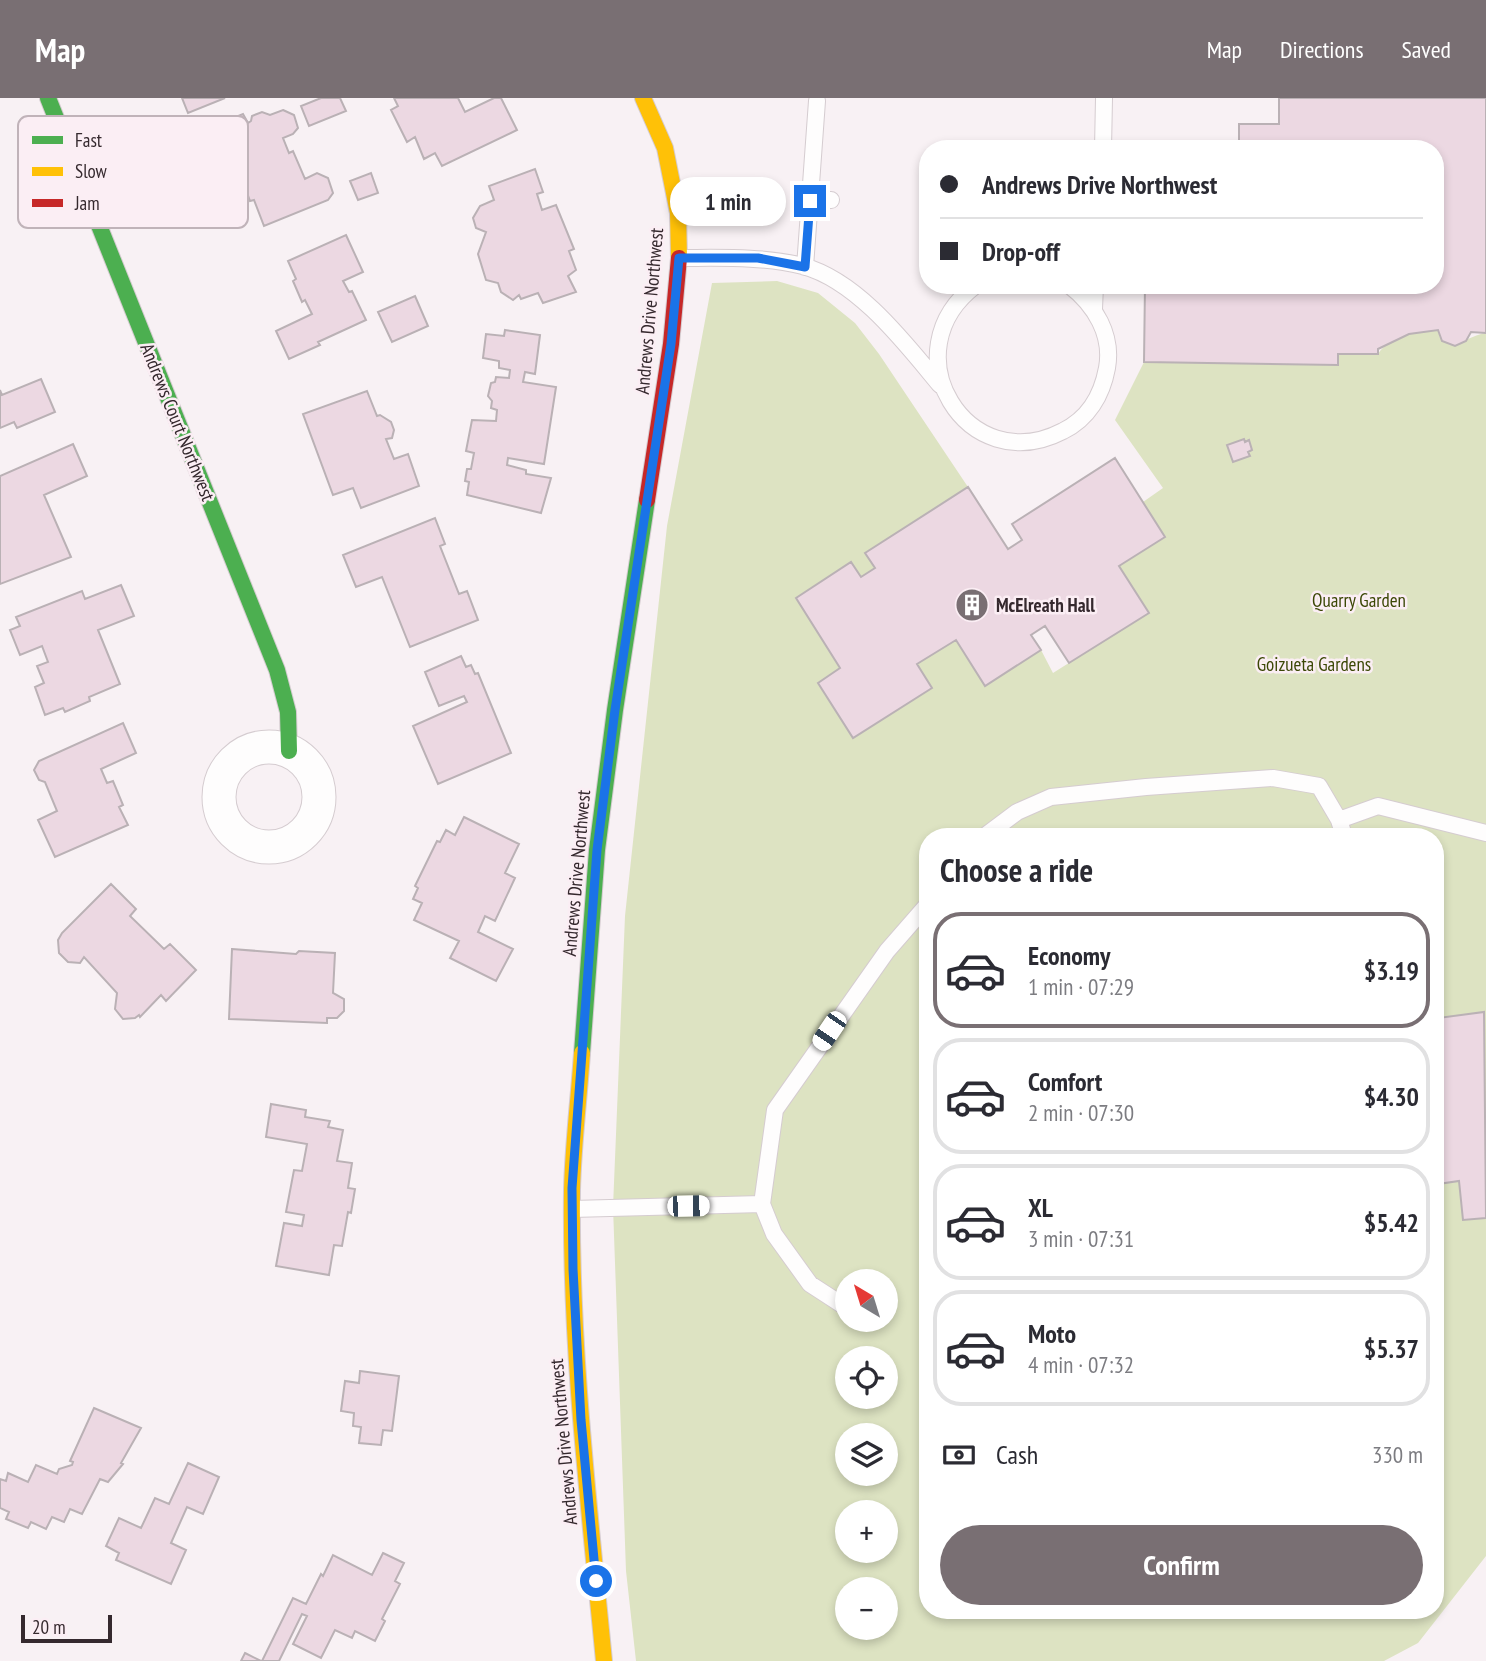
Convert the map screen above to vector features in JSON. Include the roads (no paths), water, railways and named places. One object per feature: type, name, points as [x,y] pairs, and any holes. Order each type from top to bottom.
[{"type":"street","name":"Andrews Court Northwest","points":[[48,98],[55,116]]},
{"type":"street","name":"Andrews Drive Northwest","points":[[604,1661],[581,1420],[573,1269],[572,1188],[597,850],[615,710],[671,344],[679,258],[678,212],[665,148],[643,98]]},
{"type":"street","name":"Andrews Court Northwest","points":[[100,228],[277,670],[288,712],[289,751]]},
{"type":"lane","points":[[1103,140],[1104,98]]},
{"type":"lane","points":[[805,267],[817,101]]},
{"type":"lane","points":[[810,201],[831,200]]},
{"type":"lane","points":[[679,258],[758,258],[805,267],[849,289],[893,329],[943,388]]},
{"type":"lane","points":[[965,294],[948,314],[940,331],[937,350],[943,388],[951,405],[964,420],[997,439],[1016,442],[1035,441],[1070,428],[1085,415],[1097,399],[1108,363],[1107,344],[1094,309],[1081,294]]},
{"type":"lane","points":[[1094,309],[1095,294]]},
{"type":"lane","points":[[996,828],[1017,812],[1051,797],[1273,778],[1320,786],[1342,828]]},
{"type":"lane","points":[[1339,820],[1378,806],[1486,834]]},
{"type":"lane","points":[[835,1300],[810,1284],[774,1234],[762,1204],[775,1110],[887,951],[919,914]]},
{"type":"lane","points":[[572,1209],[762,1204]]},
{"type":"place","name":"McElreath Hall","points":[[972,605]]},
{"type":"park label","name":"Quarry Garden","points":[[1359,600]]},
{"type":"park label","name":"Goizueta Gardens","points":[[1314,664]]}]
